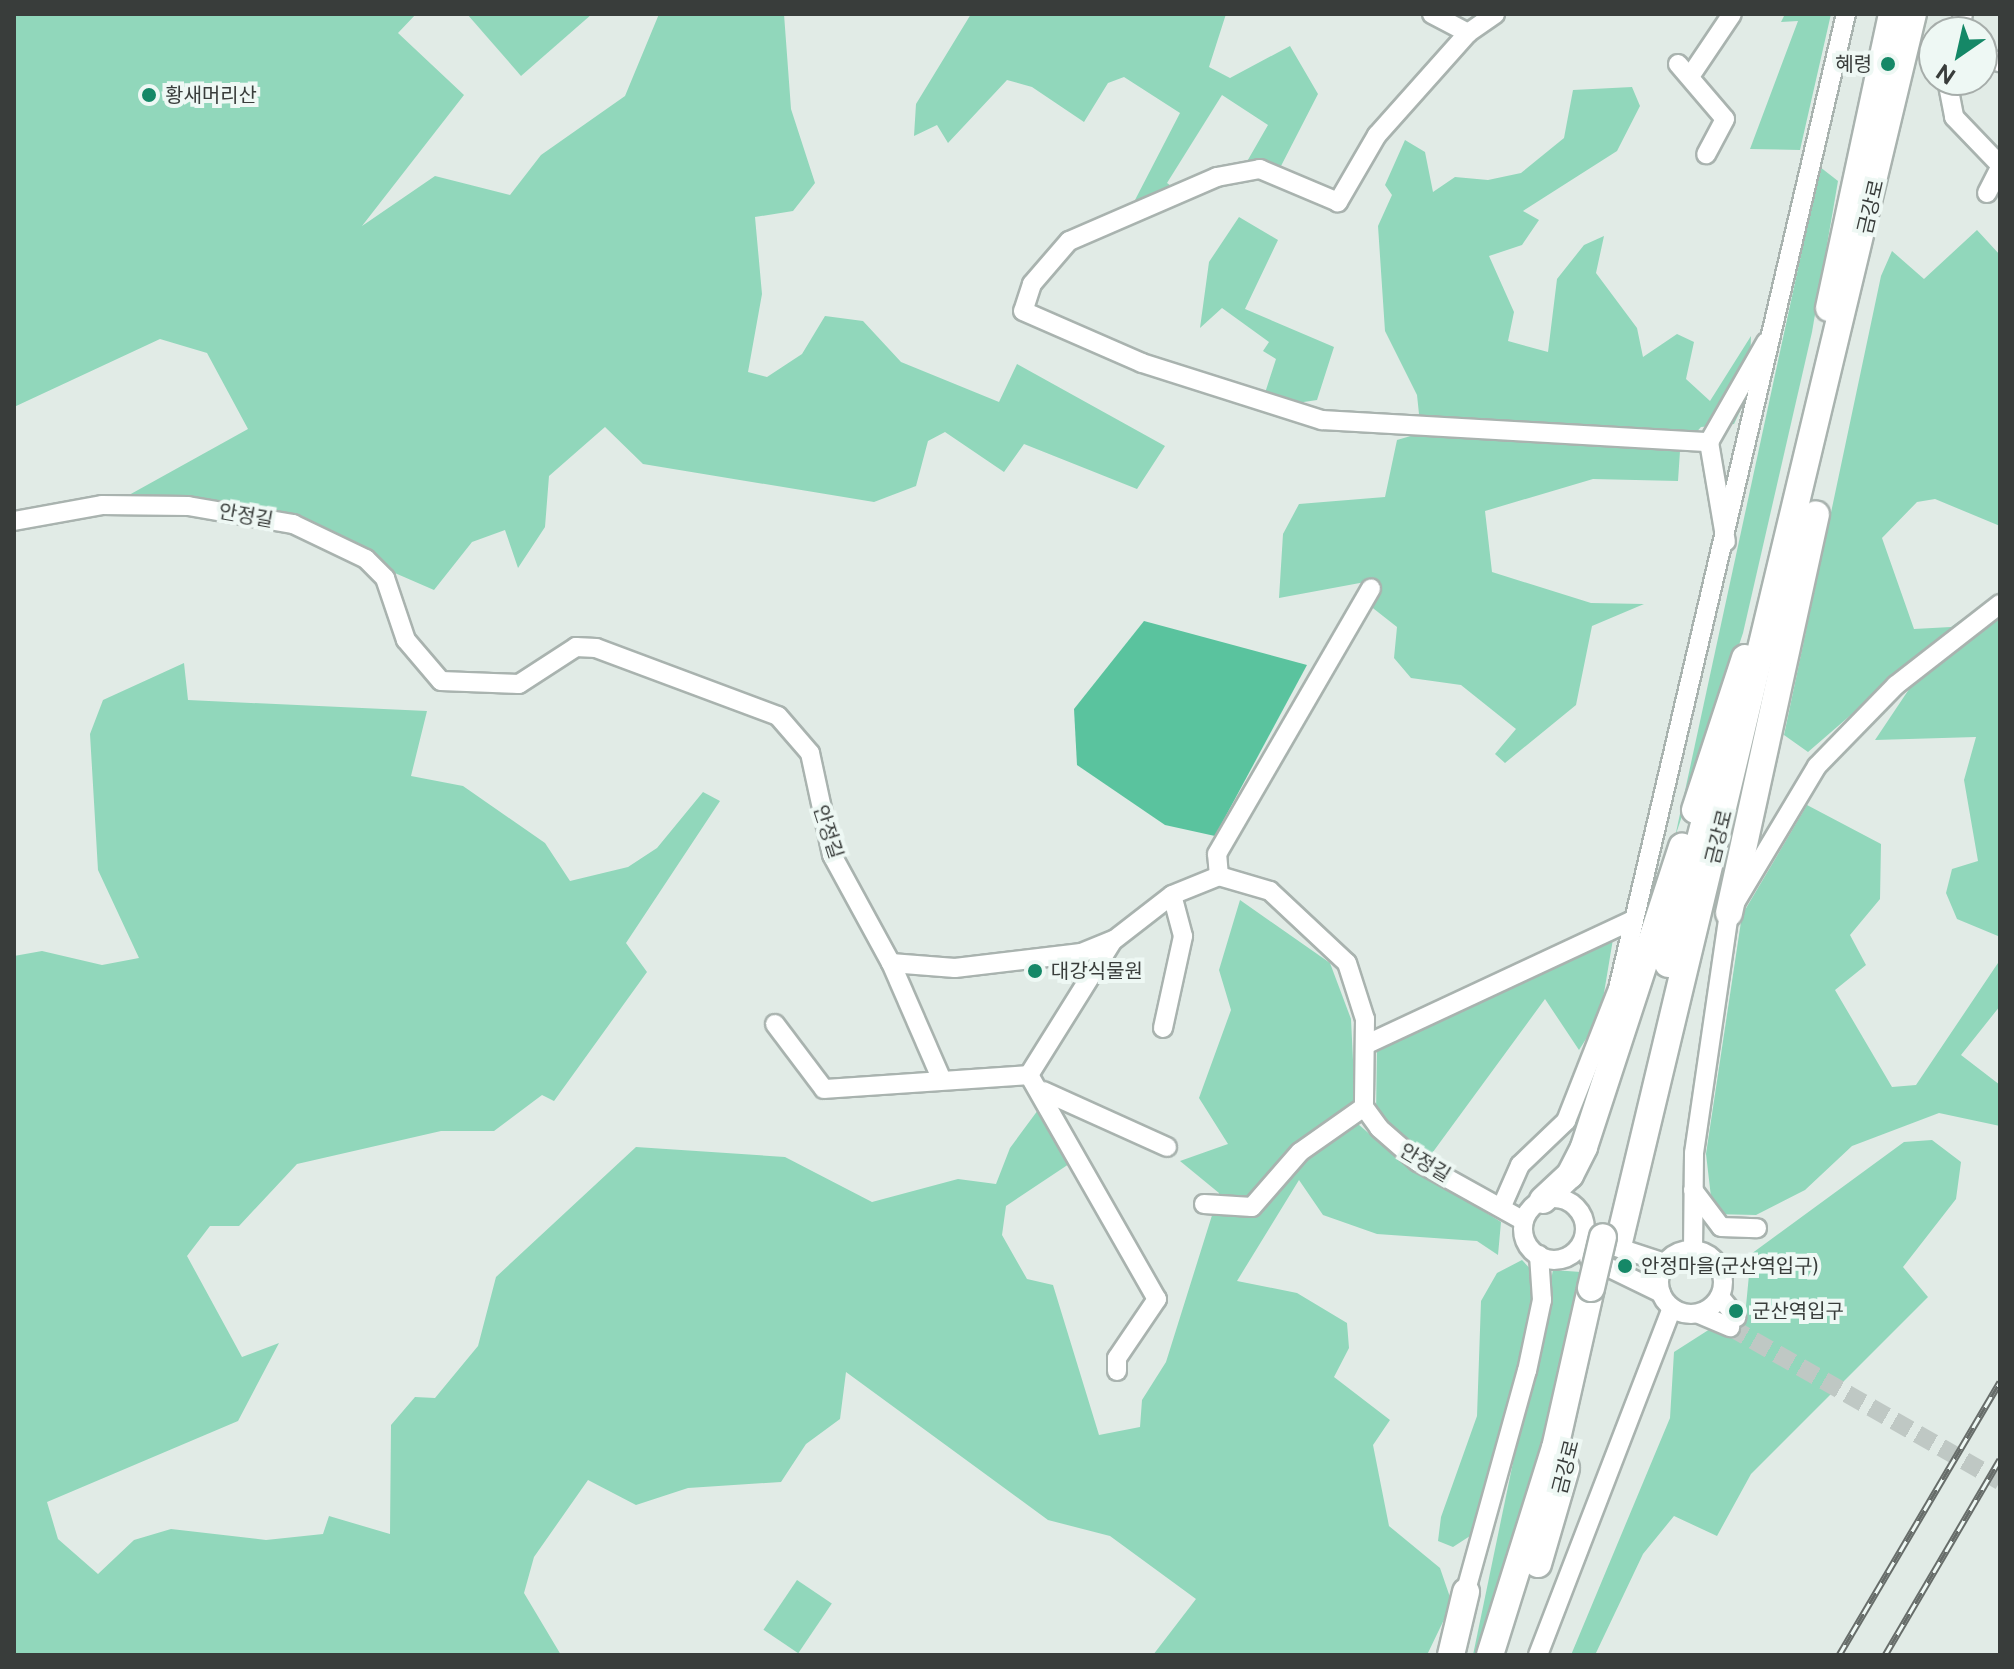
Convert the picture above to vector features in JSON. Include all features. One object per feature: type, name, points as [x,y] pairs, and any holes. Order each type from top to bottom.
[{"type":"highway","name":"금강로","points":[[1508,1655],[1555,1510],[1599,1290],[1602,1237],[1745,658],[1892,14]]},
{"type":"highway","name":"금강로","points":[[1602,1237],[1902,75],[1913,14]]},
{"type":"highway","points":[[1729,913],[1897,145],[1902,75]]},
{"type":"highway","points":[[1543,1200],[1570,1175],[1584,1147],[1745,658]]},
{"type":"highway","name":"금강로","points":[[1490,1655],[1555,1448],[1599,1290]]},
{"type":"highway","points":[[1451,1655],[1466,1592]]},
{"type":"street","points":[[1432,14],[1468,33]]},
{"type":"street","points":[[1495,14],[1468,33],[1377,135],[1338,202],[1260,169],[1217,177],[1069,241],[1032,284],[1023,311],[1142,363],[1322,420],[1709,442]]},
{"type":"street","points":[[1706,154],[1725,119],[1685,69],[1732,14]]},
{"type":"street","points":[[1502,1206],[1520,1165],[1566,1121],[1594,1065],[1726,542],[1846,14]]},
{"type":"street","points":[[1950,96],[1954,117],[2000,167],[1987,193]]},
{"type":"street","points":[[1726,542],[1709,442],[1776,326]]},
{"type":"street","name":"안정길","points":[[14,521],[102,505],[188,506],[293,524],[366,559],[385,578],[406,640],[441,681],[519,684],[576,647],[596,648],[778,716],[810,753],[832,855],[891,963],[941,1078]]},
{"type":"street","points":[[1219,876],[1217,854],[1371,588]]},
{"type":"street","points":[[1693,1250],[1693,1190],[1729,913],[1817,766],[1896,685],[2000,604]]},
{"type":"street","points":[[891,963],[955,968],[1081,953],[1114,940],[1172,895],[1219,876],[1270,891],[1329,942],[1347,963],[1367,1044],[1364,1107],[1300,1152],[1252,1207],[1204,1204]]},
{"type":"street","points":[[1163,1028],[1183,936],[1172,895]]},
{"type":"street","points":[[1367,1044],[1633,920]]},
{"type":"street","points":[[1029,1075],[1114,940]]},
{"type":"street","points":[[775,1024],[824,1089],[941,1078],[1029,1075]]},
{"type":"street","points":[[1029,1075],[1043,1091],[1157,1299],[1117,1358],[1117,1371]]},
{"type":"street","points":[[1043,1091],[1167,1147]]},
{"type":"street","name":"안정길","points":[[1364,1107],[1394,1146],[1524,1221]]},
{"type":"street","points":[[1693,1190],[1721,1227],[1757,1228]]},
{"type":"street","points":[[1602,1237],[1558,1259],[1539,1255],[1526,1241],[1524,1221],[1543,1200],[1574,1204],[1602,1237],[1665,1263],[1693,1250]]},
{"type":"street","points":[[1576,1251],[1666,1300],[1699,1314],[1733,1322],[1720,1297],[1719,1266],[1693,1250]]},
{"type":"street","points":[[1440,1655],[1466,1592],[1536,1329],[1539,1255]]},
{"type":"street","points":[[1538,1655],[1666,1300],[1665,1263]]},
{"type":"street","points":[[1699,1314],[1720,1297]]},
{"type":"shaded area","points":[[14,14],[416,14],[398,33],[464,95],[362,226],[435,176],[510,195],[541,155],[625,96],[659,14],[784,14],[791,109],[815,183],[793,211],[755,217],[762,294],[748,372],[767,377],[802,354],[825,316],[863,321],[901,362],[999,402],[1017,364],[1165,446],[1137,489],[1024,444],[1004,472],[945,432],[928,441],[916,486],[874,502],[643,464],[605,427],[549,476],[545,527],[518,568],[505,530],[472,542],[434,590],[381,567],[371,551],[269,513],[129,495],[248,429],[207,353],[160,339],[14,407]]},
{"type":"shaded area","points":[[467,14],[592,14],[521,76]]},
{"type":"shaded area","points":[[971,14],[1226,14],[1209,67],[1230,78],[1290,46],[1318,94],[1281,166],[1245,165],[1268,125],[1222,95],[1167,183],[1181,193],[1135,200],[1180,113],[1124,77],[1108,83],[1084,122],[1032,87],[1007,80],[948,143],[937,125],[914,136],[916,104]]},
{"type":"shaded area","points":[[1785,14],[1831,14],[1800,150],[1750,149],[1798,21],[1781,22]]},
{"type":"shaded area","points":[[1632,87],[1640,106],[1617,151],[1523,211],[1539,220],[1522,245],[1489,256],[1514,312],[1508,341],[1548,352],[1557,279],[1584,245],[1604,236],[1596,273],[1637,328],[1643,357],[1677,334],[1694,342],[1686,379],[1710,401],[1751,336],[1749,392],[1734,424],[1701,427],[1680,451],[1678,481],[1593,479],[1485,511],[1492,572],[1591,603],[1644,604],[1592,626],[1576,705],[1505,763],[1495,754],[1516,729],[1461,685],[1411,678],[1394,658],[1397,627],[1369,605],[1376,580],[1279,598],[1283,534],[1299,504],[1385,497],[1397,440],[1421,433],[1417,395],[1385,331],[1378,226],[1392,195],[1385,185],[1405,140],[1425,152],[1433,192],[1455,177],[1488,180],[1521,173],[1564,138],[1573,90]]},
{"type":"shaded area","points":[[1820,167],[1838,181],[1812,332],[1743,633],[1675,837]]},
{"type":"shaded area","points":[[1239,217],[1278,240],[1245,309],[1334,347],[1317,400],[1297,403],[1265,393],[1276,359],[1263,351],[1269,342],[1222,308],[1200,328],[1209,262]]},
{"type":"shaded area","points":[[1977,230],[2000,255],[2000,526],[1935,499],[1917,502],[1882,538],[1914,629],[1951,627],[2000,592],[1998,936],[1957,919],[1946,893],[1952,869],[1978,861],[1964,780],[1976,737],[1875,740],[1948,631],[1808,752],[1784,735],[1881,276],[1892,251],[1924,279]]},
{"type":"shaded area","points":[[1144,621],[1307,665],[1215,836],[1165,825],[1077,765],[1074,709]]},
{"type":"shaded area","points":[[184,663],[188,700],[427,711],[411,776],[463,786],[545,843],[570,881],[628,867],[657,848],[703,792],[720,801],[626,943],[647,972],[554,1101],[542,1095],[494,1131],[441,1131],[297,1164],[239,1226],[210,1226],[187,1256],[242,1357],[279,1343],[238,1421],[47,1502],[58,1539],[98,1574],[134,1540],[171,1529],[266,1540],[323,1534],[329,1516],[390,1534],[391,1425],[415,1397],[435,1398],[478,1346],[496,1277],[636,1147],[785,1157],[872,1202],[958,1179],[996,1184],[1010,1148],[1038,1110],[1069,1164],[1006,1206],[1002,1235],[1027,1279],[1053,1285],[1099,1435],[1140,1427],[1142,1400],[1166,1362],[1219,1193],[1180,1161],[1228,1144],[1199,1098],[1231,1010],[1219,970],[1240,900],[1330,963],[1351,1019],[1355,1101],[1337,1131],[1358,1124],[1395,1156],[1501,1222],[1498,1255],[1477,1241],[1377,1234],[1323,1215],[1299,1180],[1237,1281],[1297,1293],[1347,1323],[1349,1348],[1334,1377],[1390,1420],[1373,1445],[1389,1526],[1440,1568],[1452,1603],[1427,1655],[1153,1655],[1196,1599],[1110,1536],[1048,1520],[846,1372],[840,1419],[806,1444],[781,1482],[688,1488],[636,1505],[588,1480],[534,1557],[524,1593],[561,1655],[14,1655],[14,956],[42,951],[102,965],[139,958],[98,870],[90,734],[103,700]]},
{"type":"shaded area","points":[[1807,805],[1881,844],[1880,899],[1850,935],[1866,965],[1835,990],[1892,1087],[1916,1085],[2000,960],[2000,1006],[1961,1055],[2000,1085],[2000,1126],[1939,1113],[1852,1146],[1805,1190],[1756,1215],[1713,1214],[1706,1154],[1742,915]]},
{"type":"shaded area","points":[[1614,933],[1600,1017],[1579,1050],[1545,999],[1430,1156],[1400,1143],[1376,1115],[1377,1046]]},
{"type":"shaded area","points":[[1932,1140],[1961,1162],[1956,1199],[1903,1267],[1928,1297],[1751,1474],[1717,1536],[1674,1516],[1643,1554],[1595,1655],[1571,1655],[1670,1418],[1674,1352],[1746,1306],[1751,1254],[1904,1142]]},
{"type":"shaded area","points":[[1522,1260],[1535,1274],[1527,1331],[1485,1499],[1470,1536],[1453,1547],[1438,1541],[1441,1517],[1477,1416],[1481,1301],[1497,1273]]},
{"type":"shaded area","points":[[1553,1270],[1581,1272],[1554,1416],[1488,1637],[1473,1655]]},
{"type":"shaded area","points":[[797,1580],[832,1603],[798,1653],[763,1630]]},
{"type":"tunnel","points":[[1730,1327],[2000,1481]]},
{"type":"railway","points":[[1839,1655],[2000,1382]]},
{"type":"railway","points":[[1885,1655],[2000,1459]]},
{"type":"place","name":"혜령","points":[[1888,64]]},
{"type":"place","name":"황새머리산","points":[[149,95]]},
{"type":"place","name":"대강식물원","points":[[1035,971]]},
{"type":"place","name":"안정마을(군산역입구)","points":[[1625,1266]]},
{"type":"place","name":"군산역입구","points":[[1736,1311]]}]
